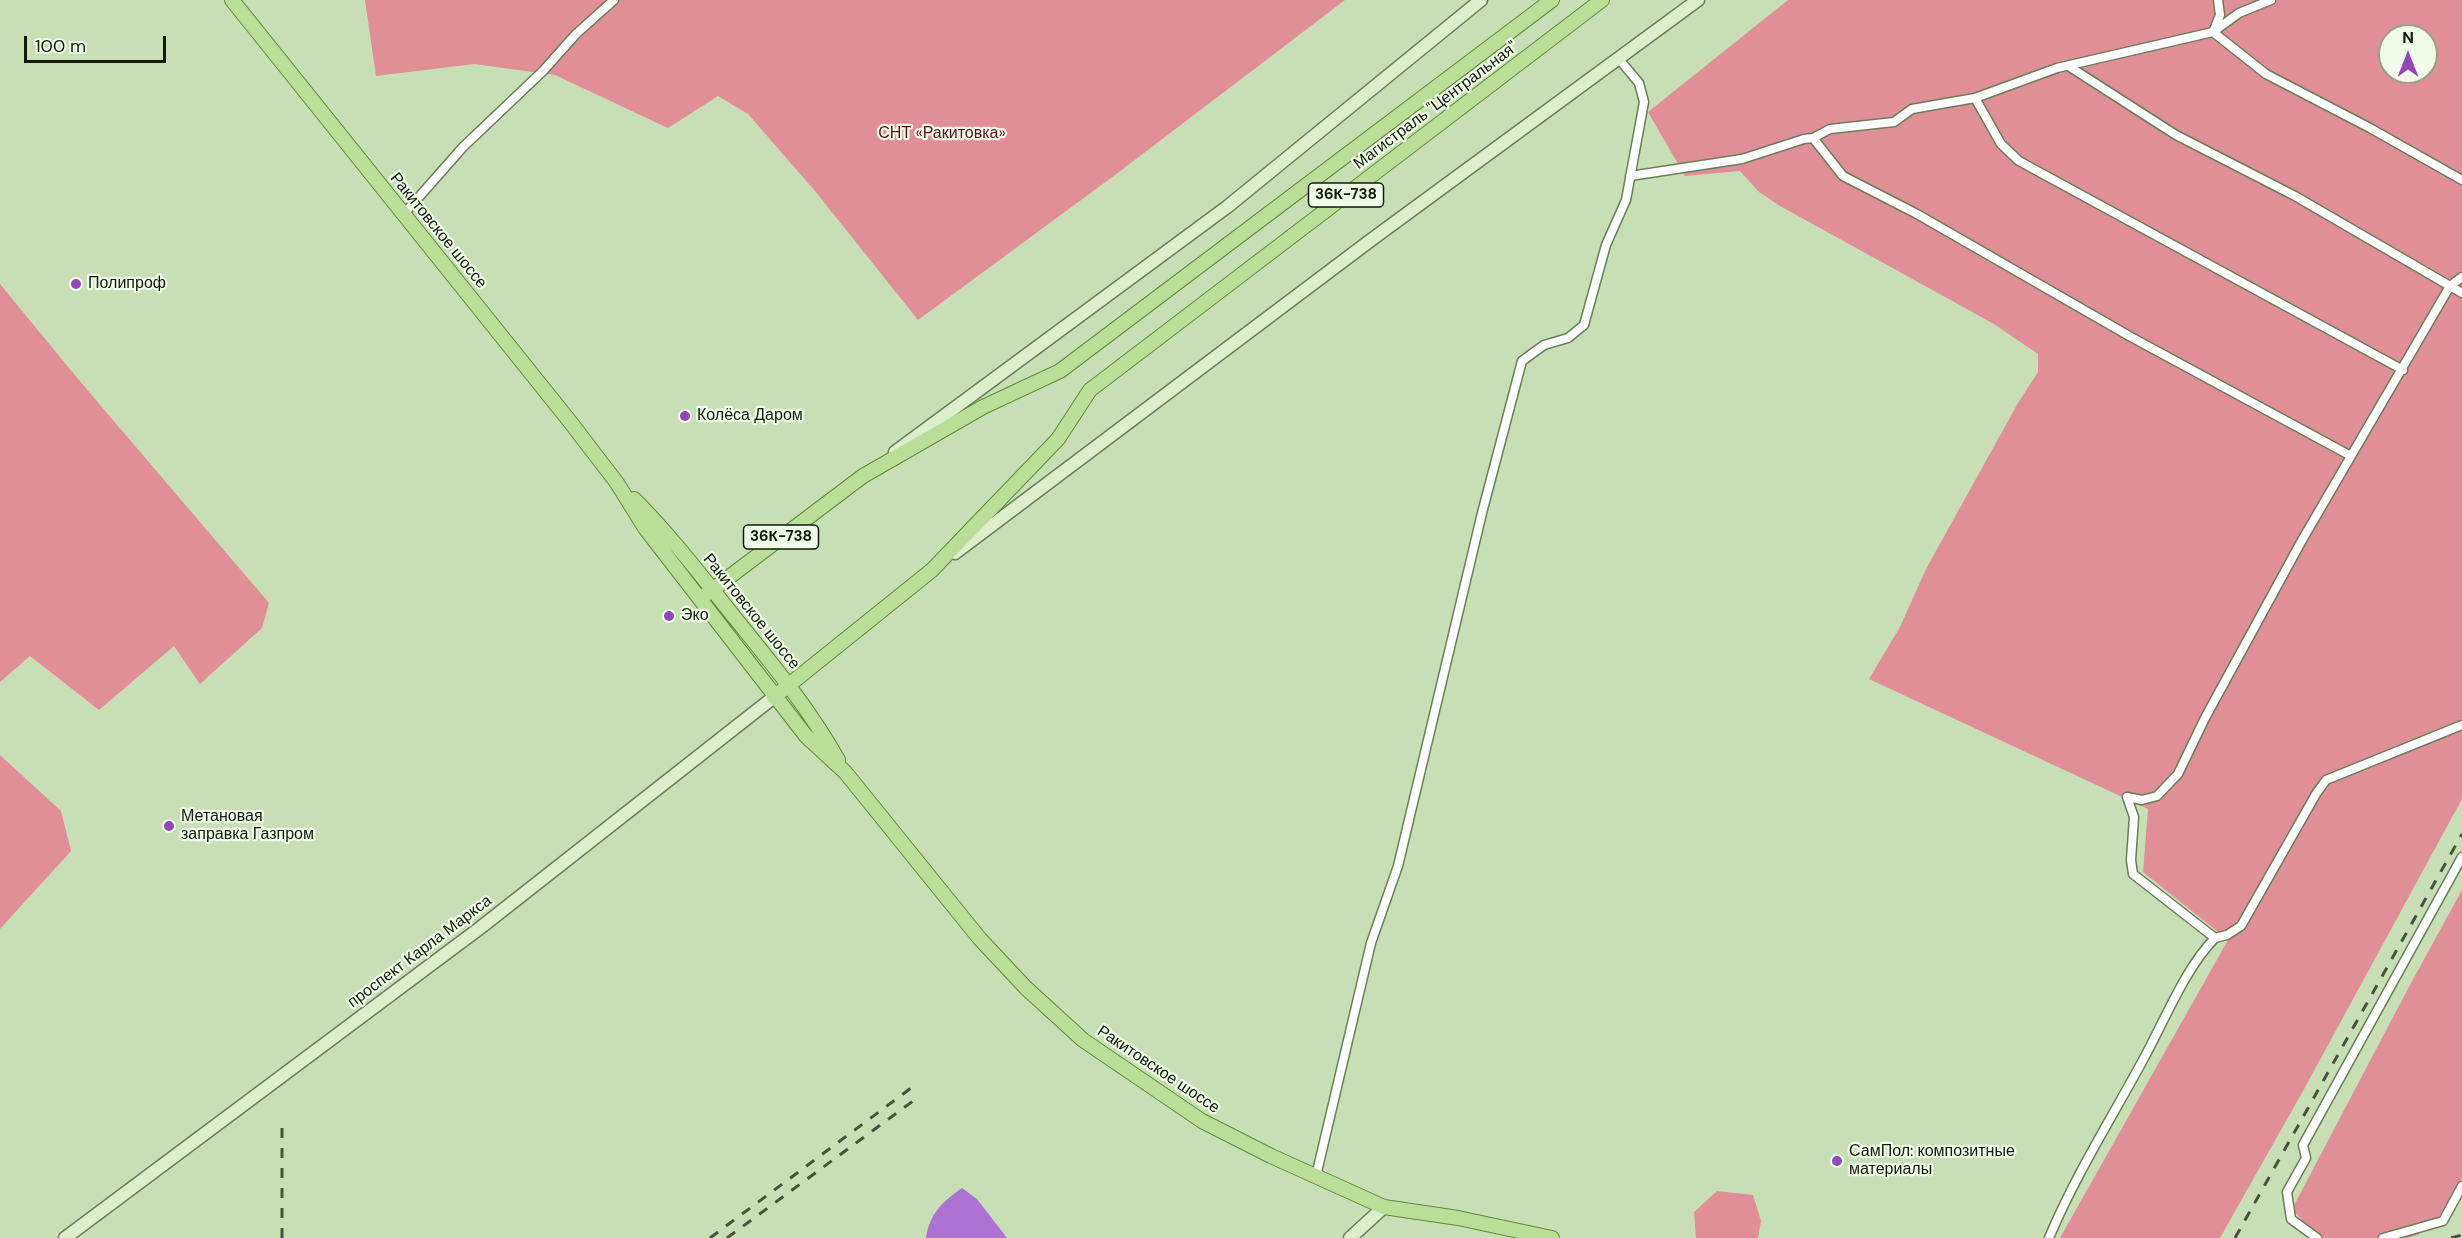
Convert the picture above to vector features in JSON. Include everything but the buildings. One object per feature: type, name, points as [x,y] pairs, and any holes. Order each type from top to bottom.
[{"type":"main road","name":"Ракитовское шоссе","points":[[232,0],[617,483],[645,528],[774,697],[806,736],[845,772],[980,939],[1026,988],[1083,1040],[1202,1121],[1270,1156],[1384,1207],[1458,1218],[1552,1238]]},
{"type":"main road","points":[[863,476],[1227,207],[1481,0]]},
{"type":"main road","name":"Магистраль \"Центральная\"","points":[[863,476],[983,407],[1060,371],[1552,0]]},
{"type":"main road","name":"Магистраль \"Центральная\"","points":[[932,570],[1058,439],[1090,390],[1602,0]]},
{"type":"main road","points":[[932,570],[1380,233],[1698,0]]},
{"type":"main road","name":"36К-738","points":[[700,599],[863,476]]},
{"type":"main road","name":"Ракитовское шоссе","points":[[617,483],[651,516],[788,684],[819,726],[845,772]]},
{"type":"main road","name":"36К-738","points":[[788,684],[932,570]]},
{"type":"main road","name":"проспект Карла Маркса","points":[[65,1238],[480,928],[788,684]]},
{"type":"main road","points":[[1350,1238],[1384,1207]]},
{"type":"street","points":[[404,214],[463,147],[543,71],[576,34],[614,0]]},
{"type":"street","points":[[2213,32],[2220,15],[2218,0]]},
{"type":"street","points":[[1630,176],[1742,159],[1813,138],[1830,129],[1894,122],[1912,110],[1975,98],[2057,68],[2070,67],[2111,54],[2213,32],[2239,13],[2271,0]]},
{"type":"street","points":[[2213,32],[2266,74],[2370,128],[2462,180]]},
{"type":"street","points":[[1316,1176],[1371,943],[1398,866],[1482,513],[1522,361],[1544,345],[1568,338],[1584,326],[1606,245],[1626,200],[1644,102],[1639,83],[1618,58]]},
{"type":"street","points":[[2070,67],[2176,135],[2295,196],[2462,292]]},
{"type":"street","points":[[1975,98],[2001,144],[2019,161],[2403,370]]},
{"type":"street","points":[[1813,138],[1843,176],[1917,214],[2131,337],[2351,456]]},
{"type":"street","points":[[2215,938],[2133,874],[2131,860],[2134,817],[2127,797],[2142,800],[2157,796],[2178,774],[2257,621],[2351,456],[2450,286],[2462,277]]},
{"type":"street","points":[[2049,1238],[2083,1165],[2206,946],[2215,938],[2227,935],[2241,926],[2326,780],[2462,725]]},
{"type":"street","points":[[2317,1238],[2291,1219],[2287,1192],[2306,1158],[2303,1145],[2462,857]]},
{"type":"street","points":[[2383,1238],[2443,1221],[2462,1186]]},
{"type":"green space","name":"СНТ «Ракитовка»","points":[[365,0],[1345,0],[1115,175],[918,320],[815,191],[748,114],[718,96],[668,128],[555,75],[474,64],[376,76]]},
{"type":"green space","points":[[1788,0],[2462,0],[2462,799],[2220,1238],[2060,1238],[2228,940],[2143,872],[2148,809],[1869,679],[1900,627],[1926,569],[2018,403],[2038,372],[2038,354],[1994,324],[1780,206],[1759,192],[1740,171],[1685,176],[1648,112]]},
{"type":"green space","points":[[0,284],[269,603],[262,628],[200,684],[174,646],[99,710],[30,656],[0,682]]},
{"type":"green space","points":[[0,755],[61,811],[71,851],[0,929]]},
{"type":"green space","points":[[2462,890],[2462,1178],[2436,1222],[2418,1235],[2406,1238],[2323,1238],[2317,1236],[2292,1209]]},
{"type":"green space","points":[[1717,1191],[1753,1195],[1761,1221],[1758,1238],[1696,1238],[1694,1212]]},
{"type":"shaded area","points":[[962,1188],[977,1199],[1007,1238],[926,1238],[930,1222],[938,1209]]},
{"type":"railway","points":[[2235,1238],[2462,834]]},
{"type":"railway","points":[[710,1238],[915,1085]]},
{"type":"railway","points":[[727,1238],[913,1101]]},
{"type":"railway","points":[[282,1127],[282,1238]]},
{"type":"railway","points":[[2451,1238],[2462,1235]]},
{"type":"place","name":"Полипроф","points":[[76,284]]},
{"type":"place","name":"Колёса Даром","points":[[685,416]]},
{"type":"place","name":"Эко","points":[[669,616]]},
{"type":"place","name":"Метановая заправка Газпром","points":[[169,826]]},
{"type":"place","name":"СамПол: композитные материалы","points":[[1837,1161]]}]
